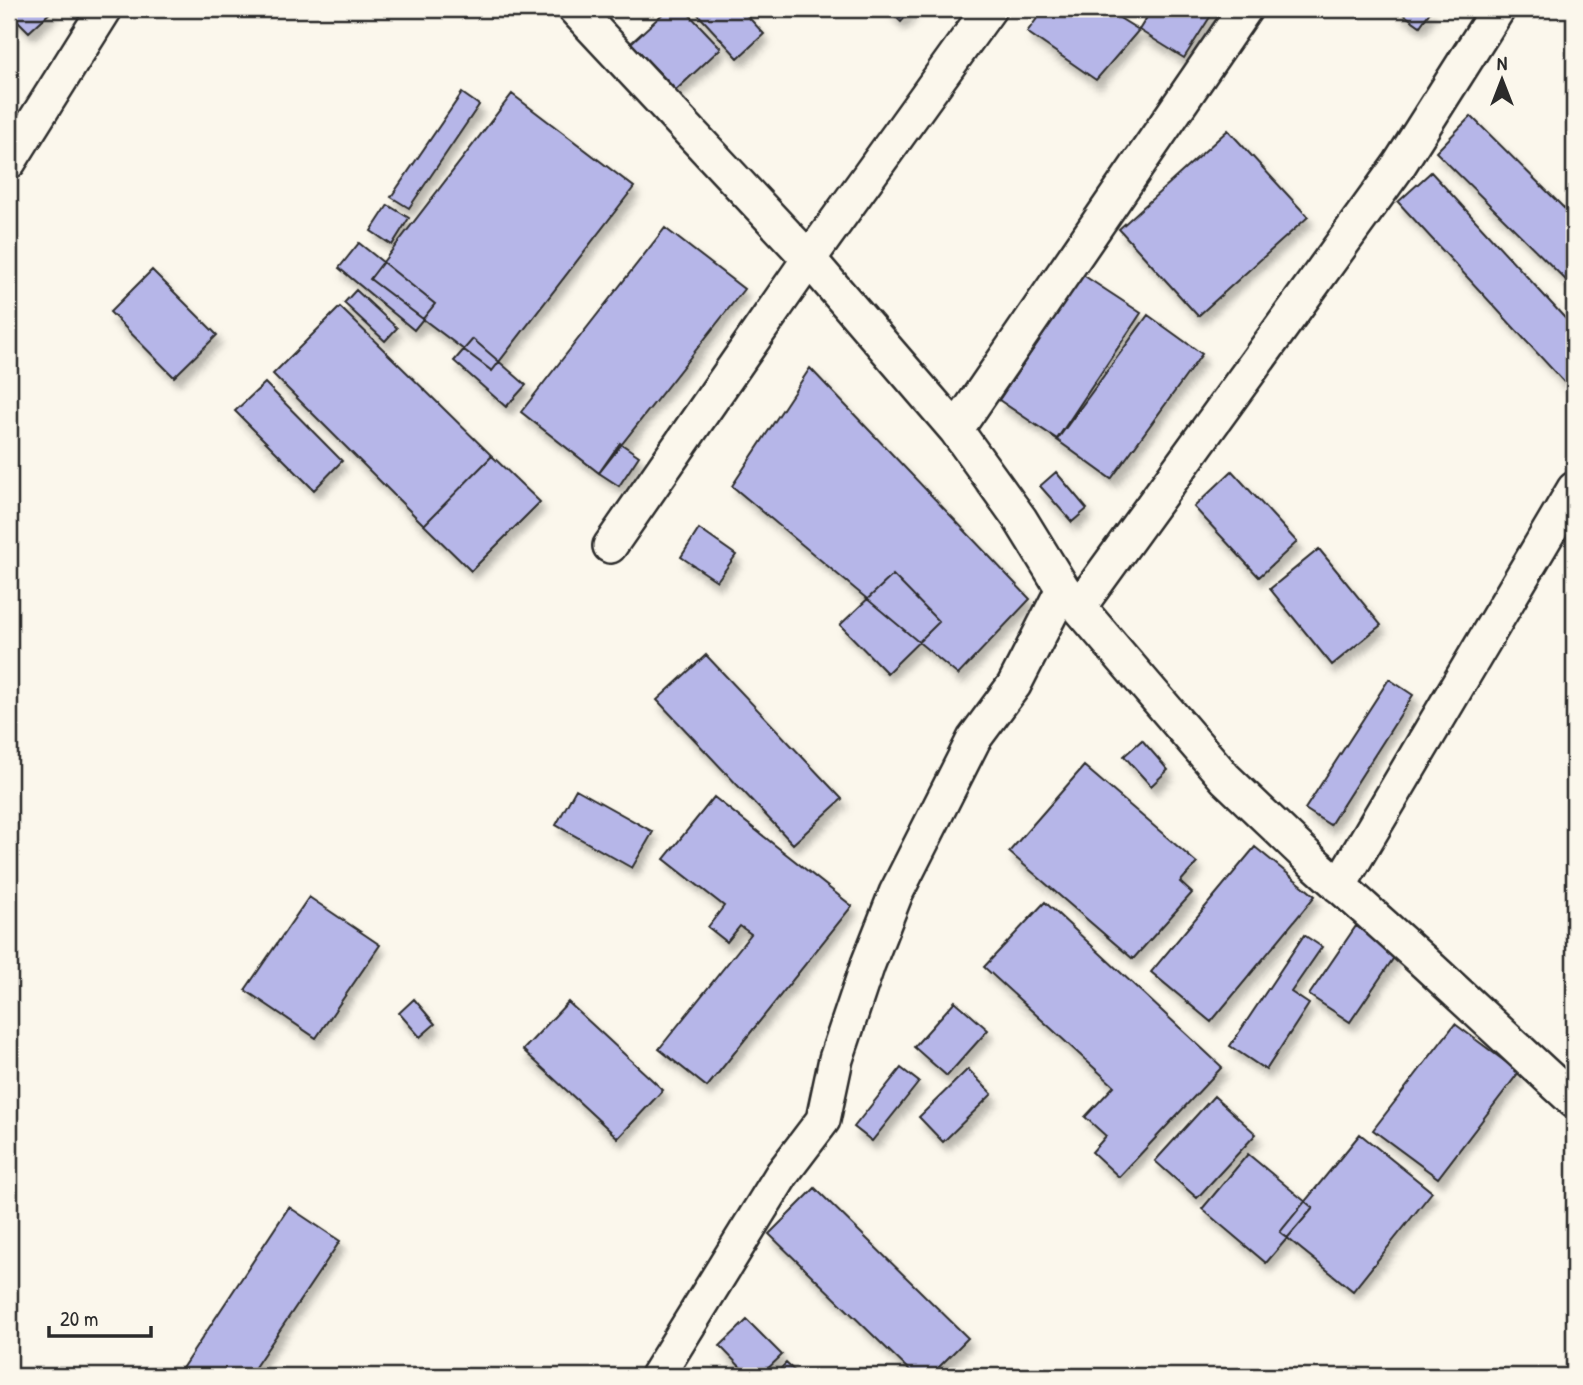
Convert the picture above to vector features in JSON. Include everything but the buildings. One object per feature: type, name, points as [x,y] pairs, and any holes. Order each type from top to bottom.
[{"type":"street","points":[[9,162],[105,9]]},
{"type":"street","points":[[575,9],[809,259],[956,430],[1020,519],[1071,598],[1225,778],[1574,1101]]},
{"type":"street","points":[[610,546],[809,259],[989,9]]},
{"type":"street","points":[[956,430],[1245,9]]},
{"type":"street","points":[[657,1376],[782,1174],[823,1120],[836,1059],[868,964],[896,893],[974,739],[1014,685],[1071,598],[1399,165],[1498,9]]},
{"type":"street","points":[[1339,886],[1574,489]]}]
